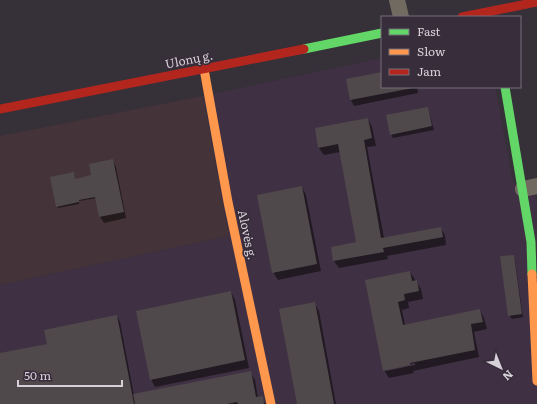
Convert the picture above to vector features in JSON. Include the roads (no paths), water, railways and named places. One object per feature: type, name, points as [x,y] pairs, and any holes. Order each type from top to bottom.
[{"type":"street","points":[[397,0],[401,16]]},
{"type":"street","points":[[472,16],[492,14],[537,2]]},
{"type":"street","name":"Ulonų g.","points":[[0,109],[381,33]]},
{"type":"street","name":"Alovės g.","points":[[204,69],[231,218],[271,404]]},
{"type":"street","points":[[505,88],[530,187],[537,381]]}]
